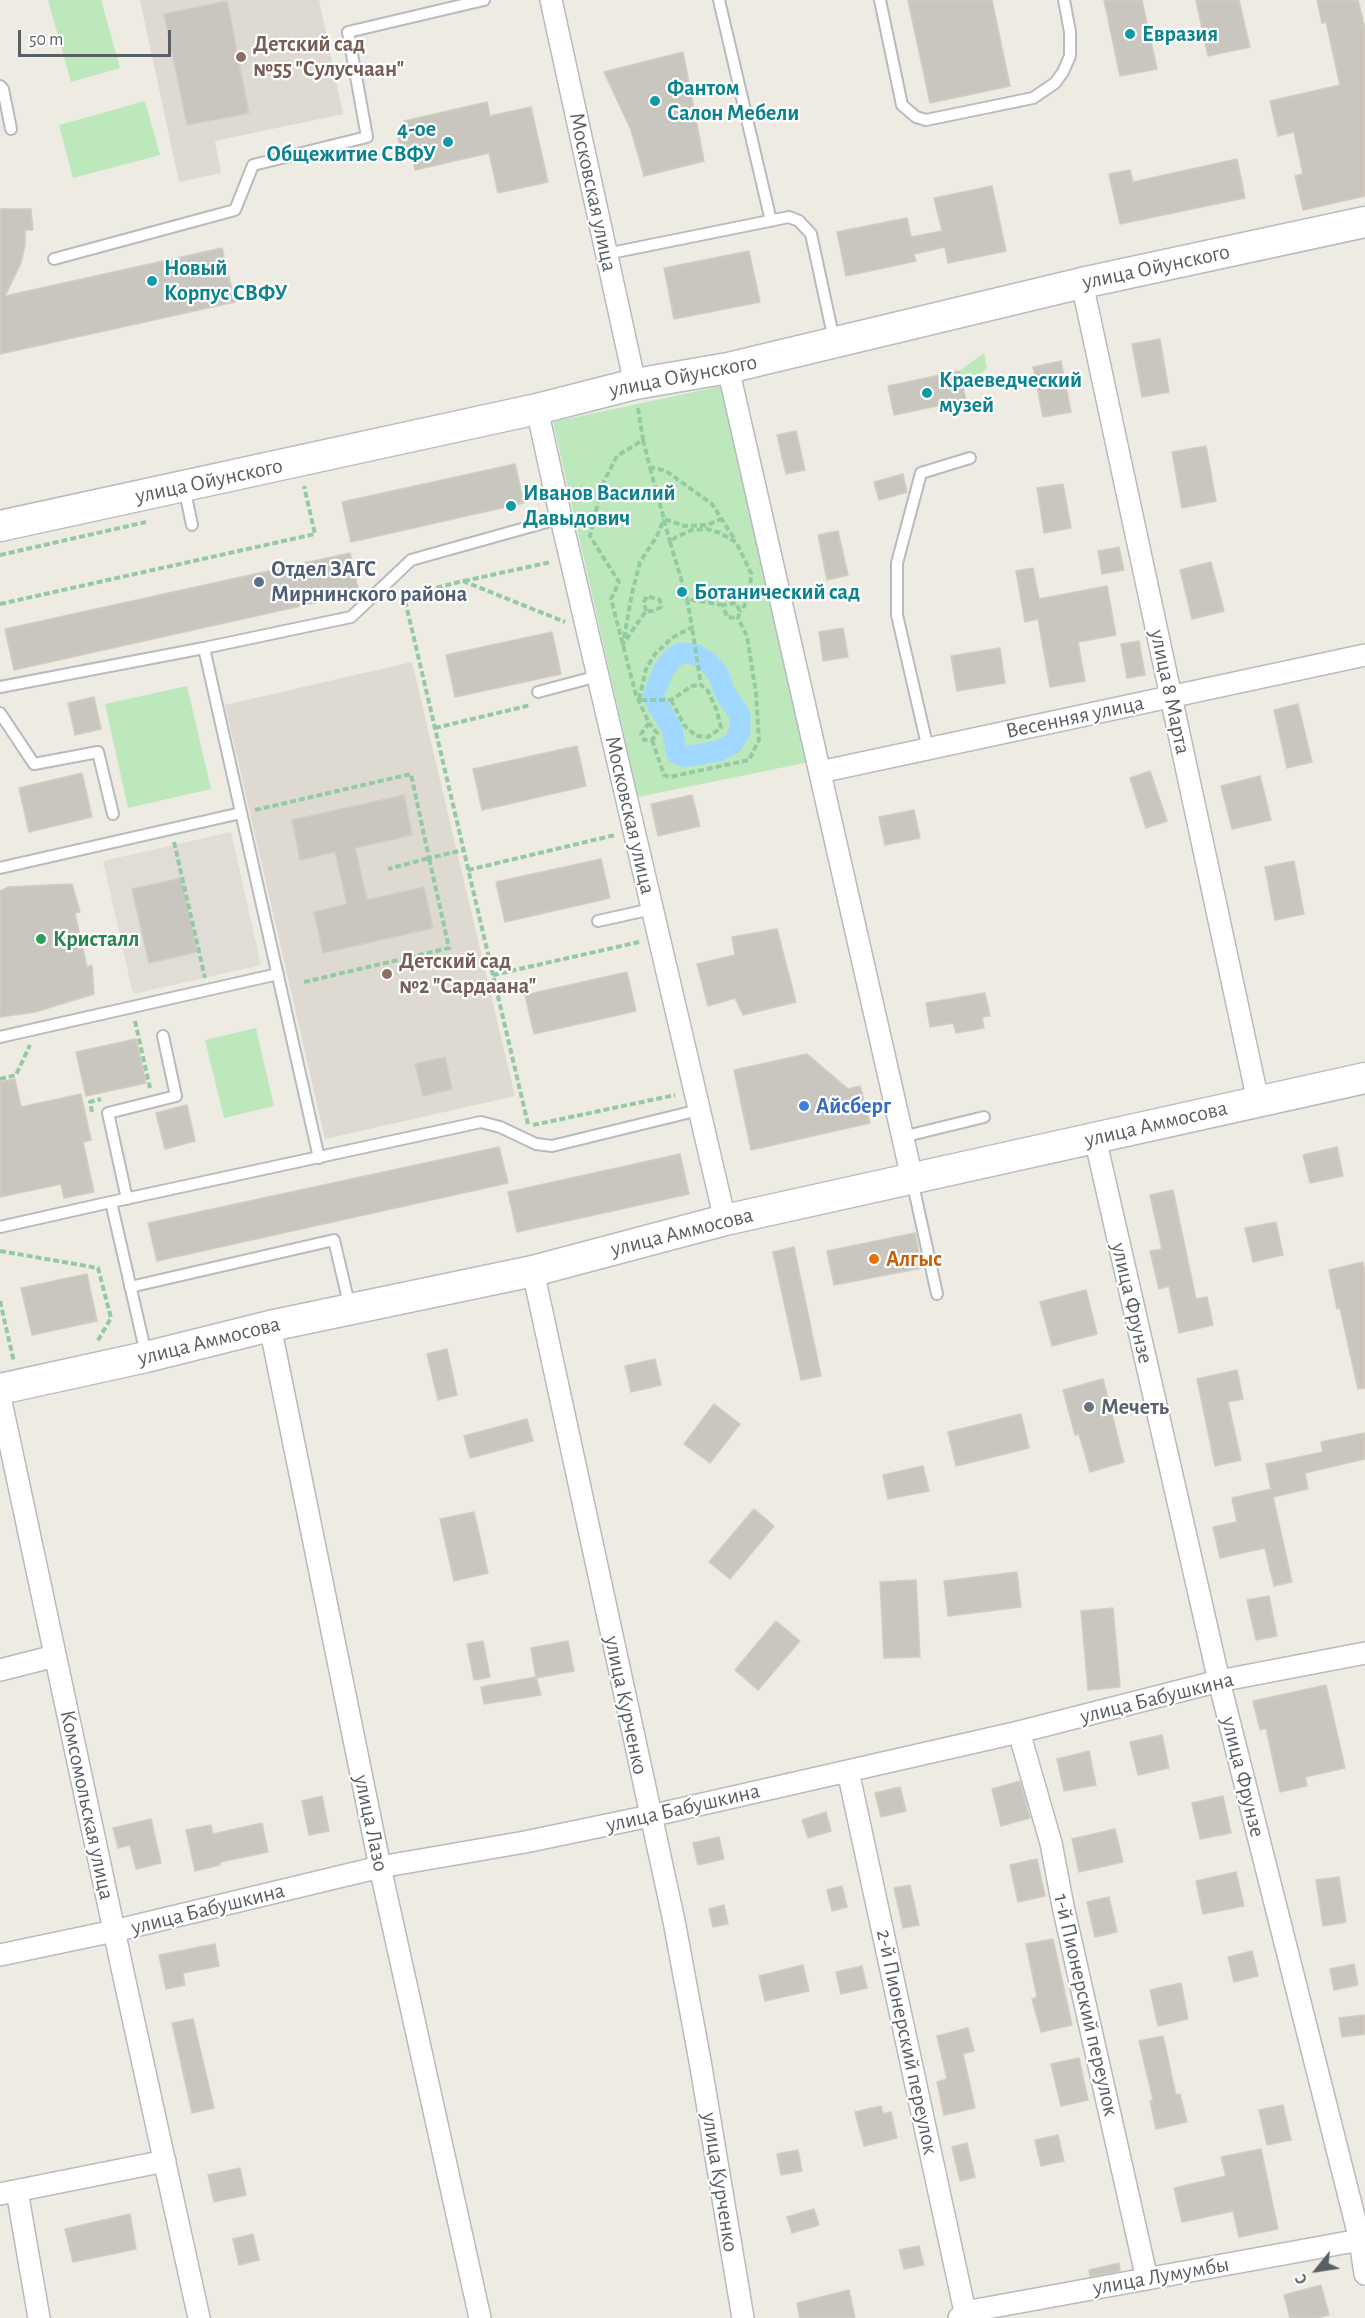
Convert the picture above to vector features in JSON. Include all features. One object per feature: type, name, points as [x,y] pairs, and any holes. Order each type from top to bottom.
[{"type":"main road","name":"улица Ойунского","points":[[0,526],[537,409],[635,384],[728,368],[1082,283],[1365,222]]},
{"type":"main road","name":"улица Аммосова","points":[[0,1389],[144,1346],[270,1326],[533,1270],[725,1220],[1365,1078]]},
{"type":"street","name":"Московская улица","points":[[551,0],[635,384]]},
{"type":"street","name":"улица 8 Марта","points":[[1082,283],[1258,1101]]},
{"type":"street","points":[[728,368],[912,1178]]},
{"type":"street","name":"Московская улица","points":[[537,409],[552,520],[598,676],[642,911],[689,1112],[725,1220]]},
{"type":"street","name":"Весенняя улица","points":[[820,772],[1365,655]]},
{"type":"street","name":"улица Фрунзе","points":[[1095,1138],[1219,1681],[1363,2239],[1365,2274]]},
{"type":"street","name":"улица Курченко","points":[[533,1270],[674,1921],[743,2318]]},
{"type":"street","name":"улица Лазо","points":[[270,1326],[380,1867],[480,2318]]},
{"type":"street","name":"Комсомольская улица","points":[[0,1397],[199,2318]]},
{"type":"street","name":"улица Бабушкина","points":[[0,1955],[114,1931],[380,1867],[525,1842],[650,1816],[1019,1732],[1219,1681],[1365,1653]]},
{"type":"street","points":[[0,1670],[55,1656]]},
{"type":"street","name":"1-й Пионерский переулок","points":[[1019,1732],[1051,1843],[1065,1918],[1147,2279]]},
{"type":"street","name":"2-й Пионерский переулок","points":[[848,1771],[962,2315]]},
{"type":"street","points":[[39,2318],[9,2193],[165,2161]]},
{"type":"street","name":"улица Лумумбы","points":[[962,2315],[1363,2239]]},
{"type":"lane","points":[[54,259],[235,210],[253,165],[367,137],[348,32],[484,0]]},
{"type":"lane","points":[[719,0],[771,221]]},
{"type":"lane","points":[[880,0],[902,105],[916,117],[926,120],[1033,98],[1055,83],[1070,56],[1070,32],[1064,0]]},
{"type":"lane","points":[[0,86],[3,89],[11,129]]},
{"type":"lane","points":[[606,254],[789,217],[799,221],[811,234],[835,343]]},
{"type":"lane","points":[[928,749],[897,615],[897,563],[921,473],[970,458]]},
{"type":"lane","points":[[184,487],[192,525]]},
{"type":"lane","points":[[0,687],[351,617],[411,560],[552,520]]},
{"type":"lane","points":[[204,648],[245,812],[319,1158]]},
{"type":"lane","points":[[538,692],[598,676]]},
{"type":"lane","points":[[0,713],[34,764],[98,752],[113,814]]},
{"type":"lane","points":[[0,868],[245,812]]},
{"type":"lane","points":[[598,921],[642,911]]},
{"type":"lane","points":[[0,1037],[278,974]]},
{"type":"lane","points":[[127,1199],[108,1113],[176,1096],[163,1036]]},
{"type":"lane","points":[[0,1227],[481,1122],[500,1127],[536,1144],[552,1146],[689,1112]]},
{"type":"lane","points":[[902,1137],[984,1117]]},
{"type":"lane","points":[[912,1178],[937,1294]]},
{"type":"lane","points":[[111,1202],[144,1346]]},
{"type":"lane","points":[[130,1287],[334,1240],[350,1309]]},
{"type":"path","points":[[635,384],[643,440],[687,599],[701,685],[708,691],[721,728],[708,737],[696,736],[684,725],[671,700]]},
{"type":"path","points":[[643,440],[617,456],[602,485],[590,536],[619,582],[611,600],[641,700],[649,723],[657,733],[652,740]]},
{"type":"path","points":[[650,467],[666,471],[712,504],[736,542],[751,573],[750,597],[738,618],[747,636],[756,693],[759,740],[749,760],[669,777],[664,776],[652,740]]},
{"type":"path","points":[[0,604],[315,534],[304,486]]},
{"type":"path","points":[[623,644],[640,562],[657,536],[664,519]]},
{"type":"path","points":[[664,519],[685,526],[707,525],[721,519]]},
{"type":"path","points":[[552,520],[551,562],[554,572]]},
{"type":"path","points":[[670,542],[692,530],[707,529],[736,542]]},
{"type":"path","points":[[551,562],[404,596],[528,1126],[675,1095]]},
{"type":"path","points":[[463,581],[565,622]]},
{"type":"path","points":[[623,644],[646,611],[644,603],[647,596],[660,600],[661,607],[653,612],[646,611]]},
{"type":"path","points":[[687,599],[723,606],[736,603],[740,612]]},
{"type":"path","points":[[723,606],[727,617],[738,618]]},
{"type":"path","points":[[563,612],[568,632]]},
{"type":"path","points":[[641,700],[646,669],[655,654],[672,638],[692,627]]},
{"type":"path","points":[[641,700],[671,700],[692,686],[701,685]]},
{"type":"path","points":[[435,728],[537,704]]},
{"type":"path","points":[[649,723],[641,734],[644,740],[652,740]]},
{"type":"path","points":[[245,812],[411,774],[449,948],[304,982]]},
{"type":"path","points":[[612,824],[617,846]]},
{"type":"path","points":[[171,828],[208,990]]},
{"type":"path","points":[[468,870],[615,835]]},
{"type":"path","points":[[388,869],[464,850]]},
{"type":"path","points":[[642,911],[639,942],[642,953]]},
{"type":"path","points":[[493,975],[639,942]]},
{"type":"path","points":[[134,1014],[151,1088],[141,1090]]},
{"type":"path","points":[[0,1079],[16,1075],[34,1035]]},
{"type":"path","points":[[672,1084],[675,1095],[689,1112]]},
{"type":"path","points":[[93,1113],[90,1102],[110,1097]]},
{"type":"path","points":[[0,1251],[98,1268],[111,1318],[95,1345],[144,1346]]},
{"type":"path","points":[[0,1301],[14,1363],[26,1360]]},
{"type":"shaded area","name":"Детский сад №55 \"Сулусчаан\"","points":[[140,0],[319,0],[343,114],[215,141],[221,173],[179,182]]},
{"type":"shaded area","name":"Детский сад №2 \"Сардаана\"","points":[[412,662],[515,1096],[325,1139],[225,705]]},
{"type":"shaded area","points":[[231,832],[261,965],[133,994],[103,861]]},
{"type":"green space","points":[[48,0],[101,0],[120,68],[71,82]]},
{"type":"green space","points":[[145,101],[160,155],[73,178],[59,125]]},
{"type":"green space","points":[[984,353],[987,368],[981,373],[961,378],[959,371]]},
{"type":"green space","name":"Ботанический сад","points":[[726,385],[809,762],[638,797],[553,422]]},
{"type":"green space","points":[[187,686],[211,789],[128,808],[105,704]]},
{"type":"green space","points":[[256,1028],[274,1106],[224,1118],[205,1040]]},
{"type":"building","points":[[908,0],[992,0],[1010,86],[930,103]]},
{"type":"building","name":"Евразия","points":[[1104,0],[1142,0],[1157,69],[1120,76]]},
{"type":"building","points":[[1196,0],[1239,0],[1250,47],[1208,56]]},
{"type":"building","points":[[1317,0],[1358,0],[1365,28],[1365,196],[1303,210],[1295,176],[1303,174],[1294,132],[1278,136],[1270,101],[1340,85],[1326,22],[1322,23]]},
{"type":"building","points":[[227,1],[249,113],[187,125],[164,14]]},
{"type":"building","name":"Фантом Салон Мебели","points":[[683,52],[704,161],[644,176],[631,130],[604,72]]},
{"type":"building","points":[[487,102],[490,116],[531,107],[548,182],[498,193],[489,153],[415,170],[411,152],[402,154],[397,134],[406,132],[404,121]]},
{"type":"building","points":[[1237,159],[1245,198],[1120,224],[1109,174],[1130,170],[1133,182]]},
{"type":"building","points":[[992,186],[1006,251],[948,263],[945,247],[914,254],[916,261],[846,276],[837,232],[907,218],[911,237],[942,231],[934,198]]},
{"type":"building","name":"Новый Корпус СВФУ","points":[[0,209],[31,209],[33,230],[25,230],[25,245],[21,263],[5,296],[222,248],[235,302],[0,354]]},
{"type":"building","points":[[749,251],[760,302],[674,319],[664,268]]},
{"type":"building","points":[[1160,339],[1169,392],[1142,397],[1132,344]]},
{"type":"building","points":[[1061,361],[1071,412],[1043,417],[1033,367]]},
{"type":"building","name":"Краеведческий музей","points":[[959,371],[966,400],[894,415],[888,386]]},
{"type":"building","points":[[796,431],[805,470],[786,474],[777,435]]},
{"type":"building","points":[[1206,446],[1216,501],[1182,508],[1172,452]]},
{"type":"building","points":[[515,464],[524,503],[351,542],[342,502]]},
{"type":"building","points":[[903,474],[907,492],[879,500],[874,482]]},
{"type":"building","points":[[1063,484],[1071,528],[1044,533],[1037,488]]},
{"type":"building","points":[[838,531],[848,575],[827,580],[818,535]]},
{"type":"building","points":[[1119,547],[1124,570],[1102,574],[1098,551]]},
{"type":"building","points":[[350,553],[359,593],[14,670],[5,629]]},
{"type":"building","points":[[1211,562],[1224,611],[1192,619],[1180,570]]},
{"type":"building","points":[[1033,568],[1039,599],[1107,586],[1116,635],[1078,642],[1085,681],[1050,687],[1038,619],[1025,622],[1016,571]]},
{"type":"building","points":[[843,628],[848,657],[823,661],[819,632]]},
{"type":"building","points":[[552,632],[561,674],[455,697],[446,655]]},
{"type":"building","points":[[1139,641],[1145,675],[1127,678],[1121,644]]},
{"type":"building","points":[[1000,648],[1005,683],[957,691],[951,656]]},
{"type":"building","points":[[94,697],[101,729],[75,735],[68,703]]},
{"type":"building","points":[[1298,704],[1312,762],[1287,768],[1274,710]]},
{"type":"building","points":[[577,746],[586,786],[482,810],[473,769]]},
{"type":"building","points":[[1150,771],[1167,821],[1146,828],[1130,778]]},
{"type":"building","points":[[82,773],[92,817],[29,832],[19,788]]},
{"type":"building","points":[[1260,776],[1271,820],[1232,829],[1221,786]]},
{"type":"building","points":[[404,795],[412,835],[355,848],[367,900],[424,887],[433,928],[323,953],[314,912],[347,904],[335,852],[300,860],[292,820]]},
{"type":"building","points":[[692,795],[700,826],[658,836],[651,804]]},
{"type":"building","points":[[914,810],[920,838],[885,845],[879,817]]},
{"type":"building","points":[[601,859],[610,898],[505,922],[496,882]]},
{"type":"building","points":[[1294,861],[1304,914],[1275,920],[1265,867]]},
{"type":"building","points":[[181,878],[197,952],[149,963],[132,889]]},
{"type":"building","name":"Кристалл","points":[[72,884],[80,912],[75,913],[87,967],[92,965],[94,994],[35,1012],[0,1017],[0,891],[8,887]]},
{"type":"building","points":[[777,929],[796,1002],[743,1015],[735,998],[708,1006],[697,964],[735,955],[732,937]]},
{"type":"building","points":[[627,972],[636,1011],[534,1034],[525,995]]},
{"type":"building","points":[[985,993],[990,1016],[982,1017],[984,1028],[956,1033],[953,1023],[930,1027],[926,1003]]},
{"type":"building","points":[[136,1039],[146,1083],[86,1096],[76,1052]]},
{"type":"building","name":"Айсберг","points":[[807,1054],[848,1089],[860,1086],[870,1123],[751,1150],[734,1070]]},
{"type":"building","points":[[445,1057],[452,1089],[423,1096],[415,1064]]},
{"type":"building","points":[[15,1079],[21,1107],[81,1094],[91,1140],[83,1142],[94,1192],[64,1198],[61,1184],[0,1197],[0,1082]]},
{"type":"building","points":[[187,1105],[195,1141],[165,1149],[156,1113]]},
{"type":"building","points":[[499,1147],[508,1183],[157,1261],[148,1223]]},
{"type":"building","points":[[1337,1147],[1343,1176],[1310,1183],[1303,1155]]},
{"type":"building","points":[[680,1154],[689,1194],[517,1232],[508,1192]]},
{"type":"building","points":[[1173,1190],[1196,1299],[1207,1297],[1213,1325],[1179,1333],[1169,1286],[1159,1289],[1150,1251],[1162,1249],[1150,1195]]},
{"type":"building","points":[[1276,1222],[1283,1255],[1253,1262],[1245,1228]]},
{"type":"building","name":"Алгыс","points":[[915,1233],[922,1268],[834,1285],[827,1251]]},
{"type":"building","points":[[794,1247],[821,1376],[801,1380],[773,1252]]},
{"type":"building","points":[[1363,1262],[1365,1273],[1365,1388],[1358,1389],[1329,1270]]},
{"type":"building","points":[[87,1274],[97,1321],[32,1335],[21,1288]]},
{"type":"building","points":[[1086,1290],[1097,1334],[1052,1346],[1040,1302]]},
{"type":"building","points":[[447,1349],[457,1395],[438,1400],[427,1354]]},
{"type":"building","points":[[655,1359],[661,1385],[631,1392],[625,1366]]},
{"type":"building","points":[[1237,1370],[1243,1399],[1228,1402],[1241,1460],[1215,1466],[1197,1379]]},
{"type":"building","points":[[1103,1379],[1124,1462],[1090,1472],[1079,1434],[1075,1435],[1063,1390]]},
{"type":"building","points":[[714,1404],[740,1424],[710,1463],[684,1444]]},
{"type":"building","points":[[1021,1414],[1029,1448],[956,1466],[948,1432]]},
{"type":"building","points":[[527,1419],[533,1441],[470,1458],[464,1436]]},
{"type":"building","points":[[1365,1433],[1365,1459],[1305,1473],[1308,1489],[1273,1497],[1292,1582],[1274,1586],[1265,1548],[1220,1558],[1213,1527],[1237,1522],[1232,1498],[1271,1489],[1266,1464],[1323,1452],[1321,1442]]},
{"type":"building","points":[[923,1466],[929,1491],[888,1499],[883,1475]]},
{"type":"building","points":[[754,1509],[774,1526],[730,1579],[709,1562]]},
{"type":"building","points":[[474,1512],[488,1573],[454,1581],[440,1519]]},
{"type":"building","points":[[1017,1572],[1021,1607],[948,1616],[944,1581]]},
{"type":"building","points":[[916,1580],[920,1657],[884,1658],[880,1582]]},
{"type":"building","points":[[1269,1596],[1277,1636],[1256,1640],[1247,1600]]},
{"type":"building","points":[[1113,1608],[1120,1687],[1088,1690],[1081,1611]]},
{"type":"building","points":[[776,1621],[800,1641],[758,1690],[735,1670]]},
{"type":"building","points":[[483,1641],[490,1677],[474,1680],[467,1644]]},
{"type":"building","points":[[568,1641],[574,1671],[536,1678],[531,1648]]},
{"type":"building","points":[[536,1677],[541,1695],[484,1704],[481,1687]]},
{"type":"building","points":[[1326,1685],[1345,1768],[1305,1777],[1307,1786],[1280,1792],[1266,1728],[1260,1730],[1253,1701]]},
{"type":"building","points":[[1162,1735],[1169,1768],[1138,1775],[1130,1742]]},
{"type":"building","points":[[1089,1751],[1096,1785],[1064,1791],[1057,1759]]},
{"type":"building","points":[[1020,1781],[1030,1818],[1001,1826],[992,1789]]},
{"type":"building","points":[[900,1787],[906,1811],[881,1817],[875,1793]]},
{"type":"building","points":[[322,1796],[329,1831],[309,1835],[302,1801]]},
{"type":"building","points":[[1223,1796],[1231,1833],[1200,1839],[1192,1803]]},
{"type":"building","points":[[826,1812],[831,1831],[808,1838],[802,1820]]},
{"type":"building","points":[[151,1819],[161,1863],[136,1869],[130,1845],[118,1848],[113,1828]]},
{"type":"building","points":[[262,1823],[268,1852],[220,1862],[220,1865],[195,1871],[186,1830],[211,1825],[213,1834]]},
{"type":"building","points":[[1115,1829],[1123,1862],[1079,1872],[1072,1839]]},
{"type":"building","points":[[719,1837],[724,1859],[698,1865],[693,1843]]},
{"type":"building","points":[[1037,1859],[1045,1896],[1018,1902],[1010,1865]]},
{"type":"building","points":[[1236,1872],[1244,1906],[1203,1914],[1196,1881]]},
{"type":"building","points":[[1339,1877],[1346,1922],[1323,1926],[1316,1880]]},
{"type":"building","points":[[910,1885],[919,1925],[903,1928],[894,1888]]},
{"type":"building","points":[[842,1886],[847,1907],[832,1911],[827,1890]]},
{"type":"building","points":[[1109,1897],[1117,1932],[1095,1937],[1087,1902]]},
{"type":"building","points":[[724,1905],[728,1924],[713,1927],[709,1909]]},
{"type":"building","points":[[1053,1939],[1072,2025],[1041,2032],[1032,1999],[1037,1997],[1026,1944]]},
{"type":"building","points":[[215,1944],[219,1966],[183,1973],[185,1985],[166,1989],[159,1955]]},
{"type":"building","points":[[1252,1951],[1258,1976],[1234,1982],[1228,1957]]},
{"type":"building","points":[[1354,1964],[1358,1985],[1334,1990],[1330,1969]]},
{"type":"building","points":[[803,1965],[809,1991],[765,2001],[759,1976]]},
{"type":"building","points":[[862,1966],[867,1988],[841,1994],[836,1972]]},
{"type":"building","points":[[1181,1983],[1188,2019],[1158,2026],[1150,1990]]},
{"type":"building","points":[[1365,2015],[1365,2034],[1342,2037],[1339,2018]]},
{"type":"building","points":[[193,2019],[214,2108],[192,2113],[172,2023]]},
{"type":"building","points":[[968,2028],[974,2051],[963,2054],[975,2108],[944,2115],[937,2082],[947,2079],[937,2036]]},
{"type":"building","points":[[1163,2036],[1176,2095],[1180,2094],[1187,2122],[1156,2129],[1150,2101],[1153,2100],[1139,2041]]},
{"type":"building","points":[[1079,2058],[1088,2100],[1061,2106],[1051,2064]]},
{"type":"building","points":[[1283,2105],[1291,2140],[1267,2145],[1259,2110]]},
{"type":"building","points":[[881,2106],[883,2114],[891,2112],[897,2138],[864,2146],[855,2112]]},
{"type":"building","points":[[1058,2135],[1064,2161],[1041,2166],[1035,2140]]},
{"type":"building","points":[[967,2143],[975,2177],[960,2181],[952,2147]]},
{"type":"building","points":[[1261,2149],[1278,2229],[1239,2237],[1233,2211],[1182,2222],[1174,2188],[1226,2176],[1221,2157]]},
{"type":"building","points":[[798,2150],[802,2171],[781,2175],[777,2154]]},
{"type":"building","points":[[240,2168],[246,2195],[214,2202],[208,2175]]},
{"type":"building","points":[[814,2209],[819,2225],[792,2233],[787,2217]]},
{"type":"building","points":[[130,2214],[136,2249],[73,2262],[65,2229]]},
{"type":"building","points":[[253,2234],[259,2260],[239,2265],[233,2239]]},
{"type":"building","points":[[919,2246],[924,2265],[904,2269],[899,2250]]},
{"type":"building","points":[[1119,2263],[1120,2271],[1090,2276],[1089,2270]]},
{"type":"building","points":[[1321,2285],[1329,2315],[1317,2318],[1290,2318],[1284,2295]]},
{"type":"building","points":[[849,2290],[855,2318],[800,2318],[797,2303]]},
{"type":"waterway","points":[[681,653],[695,654],[708,662],[719,675],[724,691],[740,715],[740,731],[732,744],[718,751],[685,757],[677,754],[672,729],[653,697],[664,669],[673,658],[681,653]]},
{"type":"place","name":"Евразия","points":[[1130,34]]},
{"type":"place","name":"Детский сад №55 \"Сулусчаан\"","points":[[241,57]]},
{"type":"place","name":"Фантом Салон Мебели","points":[[655,101]]},
{"type":"place","name":"4-ое Общежитие СВФУ","points":[[448,142]]},
{"type":"place","name":"Новый Корпус СВФУ","points":[[152,281]]},
{"type":"place","name":"Краеведческий музей","points":[[927,393]]},
{"type":"place","name":"Иванов Василий Давыдович","points":[[511,506]]},
{"type":"place","name":"Отдел ЗАГС Мирнинского района","points":[[259,582]]},
{"type":"place","name":"Ботанический сад","points":[[682,592]]},
{"type":"place","name":"Кристалл","points":[[41,939]]},
{"type":"place","name":"Детский сад №2 \"Сардаана\"","points":[[387,974]]},
{"type":"place","name":"Айсберг","points":[[804,1106]]},
{"type":"place","name":"Алгыс","points":[[874,1259]]},
{"type":"place","name":"Мечеть","points":[[1089,1407]]}]
